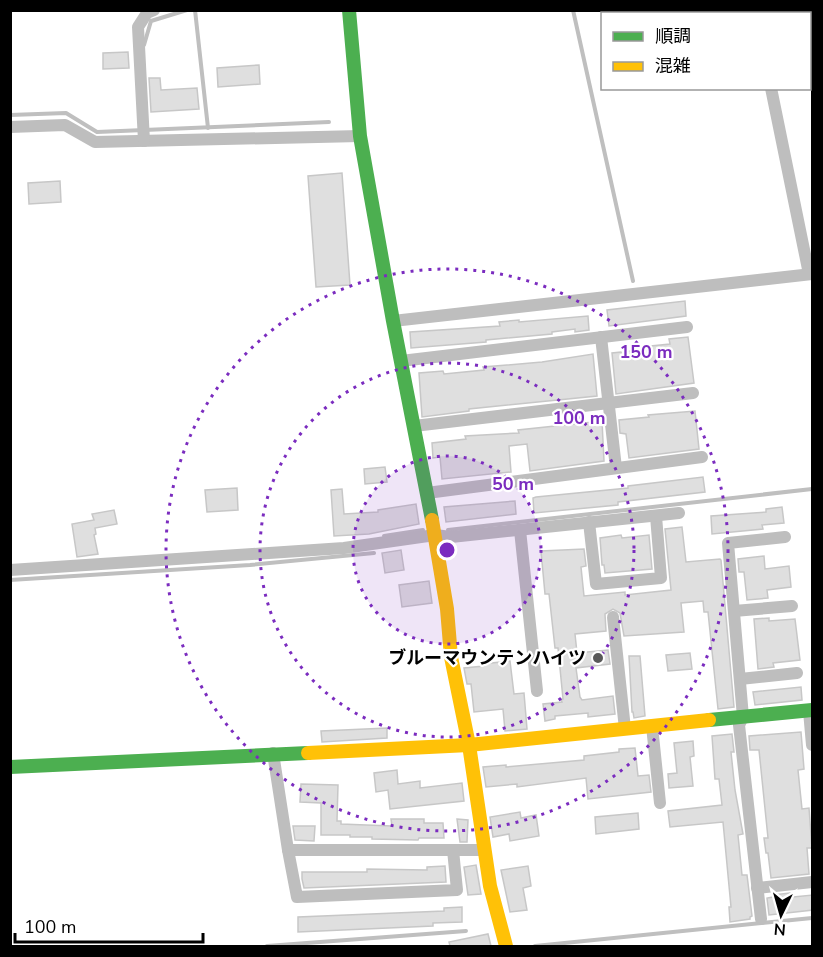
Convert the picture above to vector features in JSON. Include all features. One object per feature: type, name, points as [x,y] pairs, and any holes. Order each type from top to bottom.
[{"type":"street","points":[[144,141],[138,27],[147,13],[154,10]]},
{"type":"street","points":[[349,10],[360,136],[435,535],[447,609],[451,657],[468,745],[490,886],[506,946]]},
{"type":"street","points":[[393,321],[811,274],[771,90]]},
{"type":"street","points":[[10,127],[65,125],[95,142],[360,136]]},
{"type":"street","points":[[401,361],[687,327]]},
{"type":"street","points":[[601,337],[616,468]]},
{"type":"street","points":[[414,426],[693,393]]},
{"type":"street","points":[[427,493],[702,457]]},
{"type":"street","points":[[10,570],[344,548],[435,535],[451,537],[679,513]]},
{"type":"street","points":[[589,522],[596,584],[661,578],[656,516]]},
{"type":"street","points":[[520,530],[537,691]]},
{"type":"street","points":[[761,919],[739,725],[743,717],[728,543],[785,537]]},
{"type":"street","points":[[734,611],[792,606]]},
{"type":"street","points":[[613,616],[625,729]]},
{"type":"street","points":[[740,679],[797,674]]},
{"type":"street","points":[[10,766],[468,745],[811,711],[813,745]]},
{"type":"street","points":[[652,726],[660,803]]},
{"type":"street","points":[[273,753],[297,897],[457,891],[453,850]]},
{"type":"street","points":[[288,850],[484,850]]},
{"type":"street","points":[[757,888],[813,882]]},
{"type":"building","points":[[128,52],[129,68],[103,69],[103,53]]},
{"type":"building","points":[[259,65],[260,84],[218,87],[217,68]]},
{"type":"building","points":[[149,78],[160,78],[161,90],[197,88],[199,109],[151,112]]},
{"type":"building","points":[[342,173],[350,285],[316,287],[308,176]]},
{"type":"building","points":[[60,181],[61,202],[29,204],[28,183]]},
{"type":"building","points":[[685,301],[686,316],[609,326],[607,310]]},
{"type":"building","points":[[588,316],[589,330],[575,332],[575,329],[552,332],[552,334],[486,340],[486,342],[411,348],[410,332],[500,326],[499,322],[519,320],[519,322]]},
{"type":"building","points":[[688,337],[694,383],[616,394],[612,353],[670,344],[669,339]]},
{"type":"building","points":[[593,354],[597,396],[469,409],[469,411],[422,417],[419,373],[443,371],[444,374],[484,370],[483,367],[542,362]]},
{"type":"building","points":[[695,411],[699,449],[629,458],[626,434],[620,433],[619,420]]},
{"type":"building","points":[[602,421],[604,461],[530,471],[527,444],[509,446],[511,472],[442,479],[440,457],[433,458],[432,443],[466,439],[465,436],[519,433],[518,430]]},
{"type":"building","points":[[385,467],[387,482],[365,484],[364,469]]},
{"type":"building","points":[[703,477],[705,492],[618,502],[618,505],[534,513],[533,498],[536,497],[628,488],[628,486]]},
{"type":"building","points":[[237,488],[238,510],[207,512],[205,490]]},
{"type":"building","points":[[342,489],[344,514],[378,512],[378,510],[416,504],[419,524],[369,534],[334,536],[331,490]]},
{"type":"building","points":[[515,501],[516,514],[446,522],[444,507]]},
{"type":"building","points":[[782,507],[784,523],[762,525],[763,529],[712,534],[711,516],[766,512],[766,509]]},
{"type":"building","points":[[114,510],[117,524],[95,528],[98,554],[77,557],[72,524],[94,520],[92,514]]},
{"type":"building","points":[[682,527],[686,562],[721,560],[734,707],[718,709],[708,612],[704,612],[703,601],[681,603],[684,632],[624,636],[620,613],[613,609],[605,614],[606,631],[575,634],[577,653],[608,650],[610,664],[576,668],[580,697],[582,700],[613,696],[615,714],[588,717],[588,713],[555,716],[555,719],[545,721],[543,704],[562,702],[561,699],[563,699],[558,648],[555,648],[549,594],[545,594],[541,551],[584,549],[586,566],[581,567],[584,596],[625,592],[625,595],[671,590],[665,529]]},
{"type":"building","points":[[621,535],[622,538],[649,535],[652,569],[605,573],[604,565],[602,565],[600,538]]},
{"type":"building","points":[[401,550],[404,570],[385,573],[382,553]]},
{"type":"building","points":[[764,556],[765,569],[789,566],[791,587],[767,590],[768,598],[747,600],[744,572],[739,572],[738,559]]},
{"type":"building","points":[[429,581],[432,603],[402,607],[399,585]]},
{"type":"building","points":[[769,618],[769,621],[795,619],[800,660],[773,663],[774,667],[758,669],[754,619]]},
{"type":"building","points":[[690,653],[692,669],[668,671],[666,655]]},
{"type":"building","points":[[629,656],[640,656],[645,716],[634,718],[632,712]]},
{"type":"building","points":[[510,661],[514,694],[524,693],[527,729],[505,731],[503,709],[474,712],[471,684],[467,684],[464,668]]},
{"type":"building","points":[[801,687],[802,700],[755,705],[753,692]]},
{"type":"building","points":[[387,728],[387,738],[322,742],[321,731]]},
{"type":"building","points":[[801,732],[804,769],[798,770],[802,809],[809,808],[812,848],[807,848],[809,874],[771,878],[764,838],[768,838],[759,750],[750,750],[749,736]]},
{"type":"building","points":[[732,734],[734,752],[731,752],[735,790],[743,834],[738,835],[742,875],[747,875],[752,916],[750,919],[730,922],[729,907],[731,907],[723,822],[670,827],[668,811],[722,805],[719,779],[715,779],[712,736]]},
{"type":"building","points":[[693,741],[694,756],[690,757],[693,786],[669,788],[668,774],[677,773],[674,743]]},
{"type":"building","points":[[635,748],[638,776],[649,775],[651,792],[588,799],[586,778],[517,787],[517,784],[486,787],[483,767],[584,760],[584,756]]},
{"type":"building","points":[[397,770],[398,784],[420,781],[420,788],[462,783],[464,801],[390,809],[388,790],[376,792],[374,773]]},
{"type":"building","points":[[301,784],[338,785],[337,821],[341,821],[341,824],[392,826],[391,819],[424,819],[424,823],[443,823],[444,838],[372,839],[372,837],[350,837],[350,835],[321,835],[321,803],[300,802]]},
{"type":"building","points":[[520,812],[521,818],[536,815],[539,836],[510,841],[509,834],[493,837],[490,817]]},
{"type":"building","points":[[638,813],[639,829],[596,834],[595,817]]},
{"type":"building","points":[[457,819],[468,820],[467,842],[460,842]]},
{"type":"building","points":[[293,826],[315,826],[314,841],[295,840]]},
{"type":"building","points":[[476,865],[481,894],[468,895],[464,867]]},
{"type":"building","points":[[445,866],[446,882],[304,888],[302,879],[302,872],[367,872],[367,869],[427,870],[427,867]]},
{"type":"building","points":[[528,866],[531,886],[523,888],[527,910],[510,912],[501,870]]},
{"type":"building","points":[[790,893],[793,897],[813,895],[813,910],[769,915],[767,898]]},
{"type":"building","points":[[462,907],[462,922],[433,923],[433,926],[298,932],[298,917],[444,911],[444,908]]},
{"type":"building","points":[[488,934],[491,946],[450,946],[449,942]]},
{"type":"waterway","points":[[144,45],[151,21],[187,10]]},
{"type":"waterway","points":[[195,10],[208,128]]},
{"type":"waterway","points":[[573,10],[633,281]]},
{"type":"waterway","points":[[10,115],[66,113],[97,132],[329,122]]},
{"type":"waterway","points":[[448,530],[812,489]]},
{"type":"waterway","points":[[384,536],[423,530]]},
{"type":"waterway","points":[[10,580],[250,565],[374,553]]},
{"type":"waterway","points":[[535,946],[812,918]]},
{"type":"waterway","points":[[267,946],[466,931]]},
{"type":"traffic: fast","points":[[349,10],[360,136],[432,520]]},
{"type":"traffic: fast","points":[[709,720],[812,710]]},
{"type":"traffic: fast","points":[[10,767],[308,753]]},
{"type":"traffic: slow","points":[[432,520],[447,609],[451,657],[469,745],[490,886],[506,946]]},
{"type":"traffic: slow","points":[[308,753],[469,745],[709,720]]},
{"type":"place","name":"ブルーマウンテンハイツ","points":[[598,658]]}]
